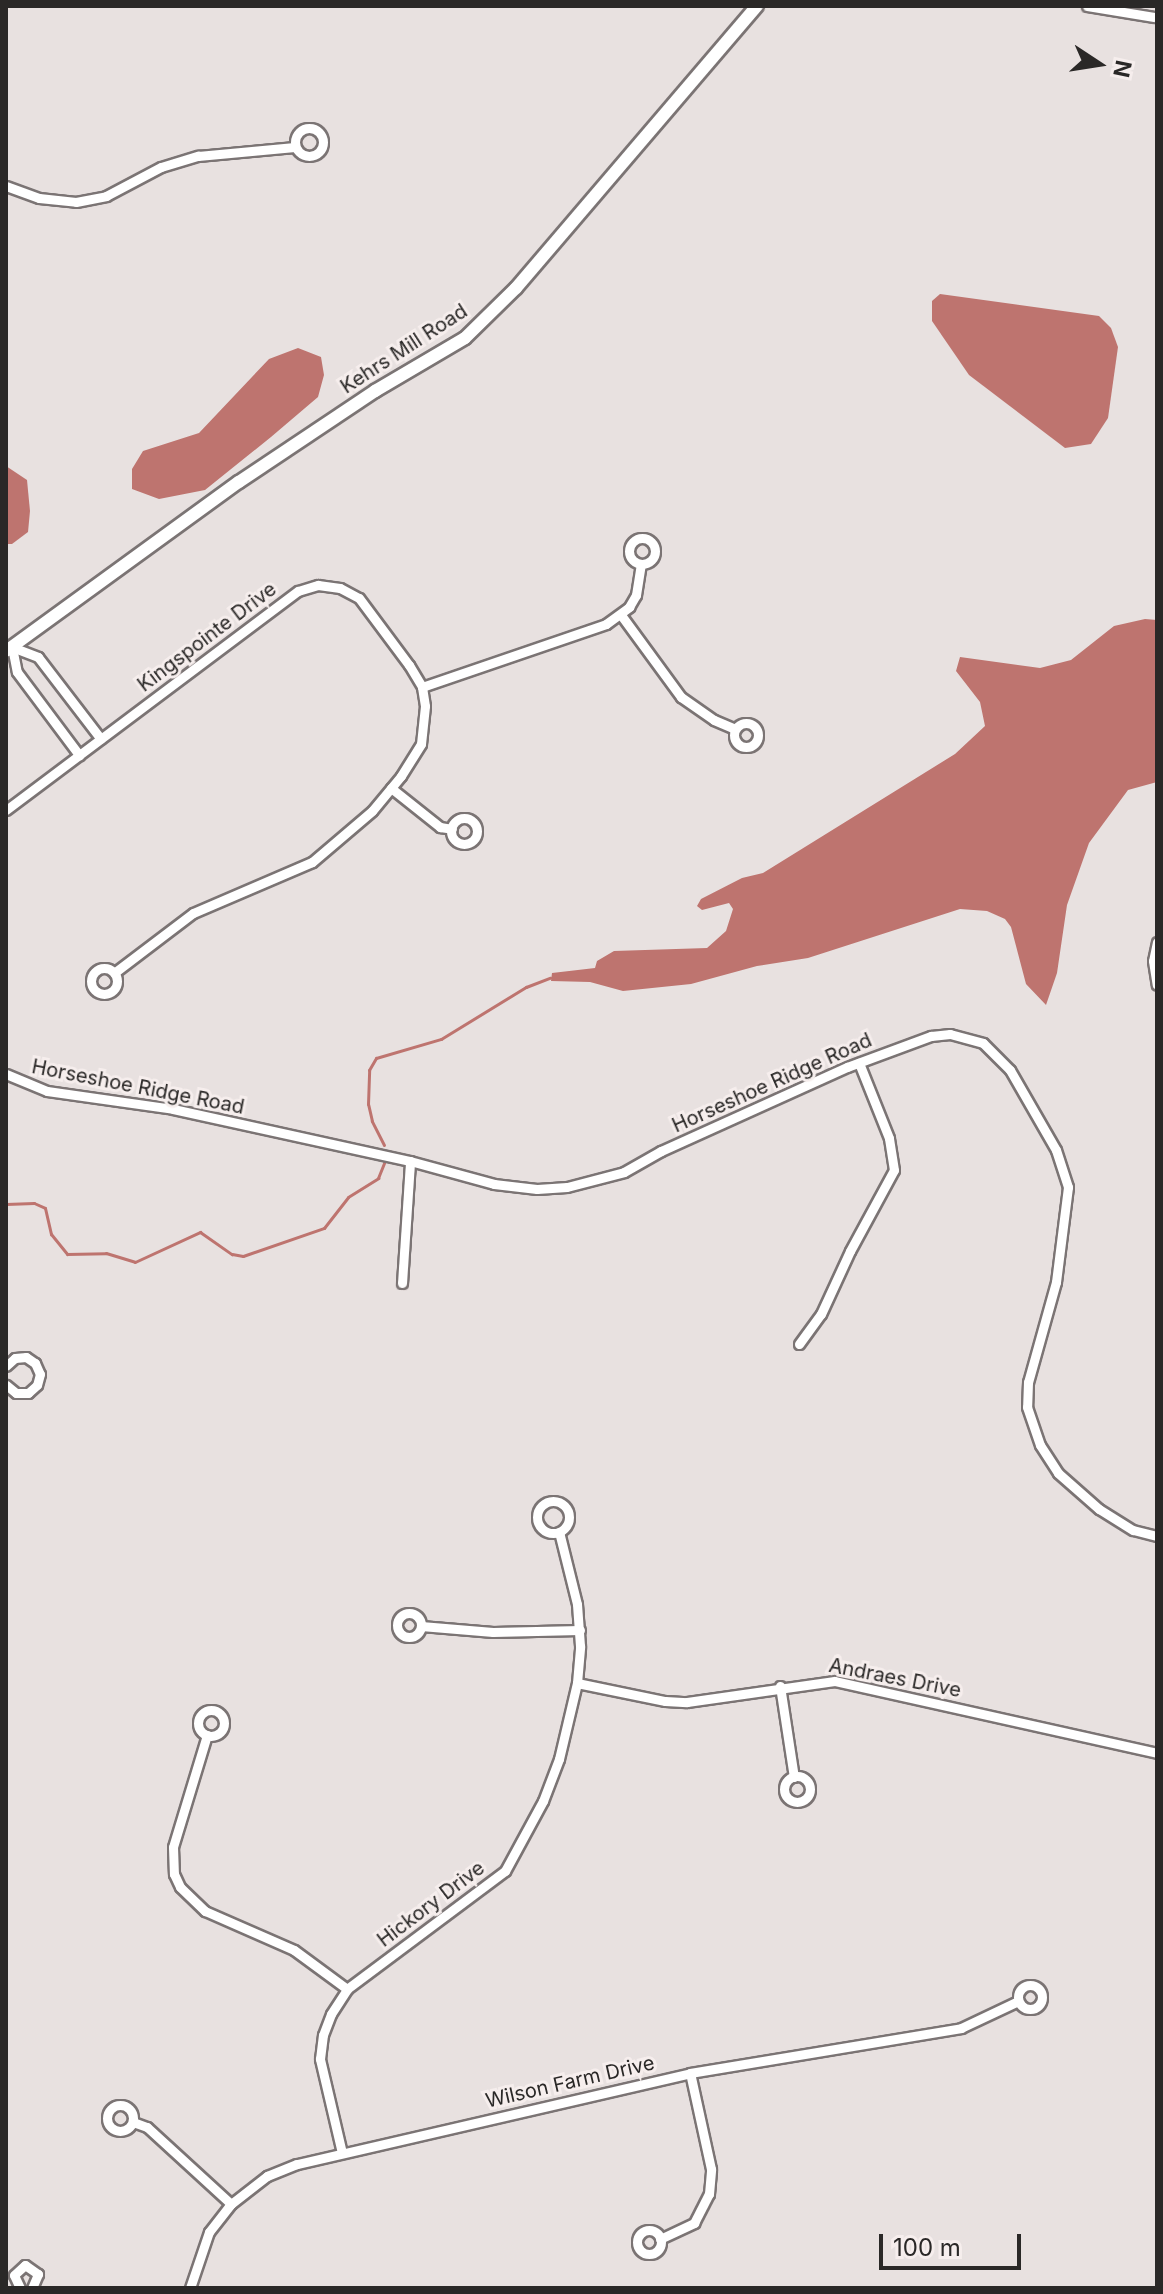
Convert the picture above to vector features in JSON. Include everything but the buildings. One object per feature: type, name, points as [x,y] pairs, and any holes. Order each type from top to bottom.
[{"type":"main road","name":"Kehrs Mill Road","points":[[9,649],[239,482],[375,391],[465,338],[516,288],[757,6]]},
{"type":"street","points":[[1087,6],[1154,17]]},
{"type":"street","points":[[6,186],[39,198],[76,202],[106,196],[161,167],[198,156],[295,147]]},
{"type":"street","points":[[114,973],[193,913],[298,870],[324,854],[372,811],[421,744],[425,725],[422,687],[606,624],[621,615],[636,595],[641,564]]},
{"type":"street","name":"Kingspointe Drive","points":[[6,810],[283,601],[318,585],[350,592],[365,603],[422,687]]},
{"type":"street","points":[[621,615],[681,697],[694,708],[735,729]]},
{"type":"street","points":[[9,649],[38,657],[101,739]]},
{"type":"street","points":[[9,649],[17,672],[79,755]]},
{"type":"street","points":[[391,788],[440,827],[452,829]]},
{"type":"street","points":[[1157,942],[1153,961],[1157,985]]},
{"type":"street","name":"Horseshoe Ridge Road","points":[[6,1074],[47,1091],[173,1109],[410,1161],[494,1184],[537,1189],[567,1187],[624,1172],[661,1151],[859,1063],[931,1036],[950,1034],[983,1043],[1010,1070],[1056,1150],[1068,1187],[1056,1282],[1029,1376],[1027,1407],[1040,1445],[1058,1473],[1109,1516],[1133,1530],[1157,1536]]},
{"type":"street","points":[[799,1344],[821,1314],[850,1251],[894,1170],[889,1138],[859,1063]]},
{"type":"street","points":[[402,1283],[410,1161]]},
{"type":"street","points":[[6,1366],[15,1358],[26,1357],[35,1363],[40,1374],[37,1385],[28,1393],[16,1393],[6,1386]]},
{"type":"street","name":"Hickory Drive","points":[[342,2153],[320,2059],[326,2024],[347,1989],[505,1871],[543,1801],[559,1759],[577,1683],[580,1630],[559,1532]]},
{"type":"street","points":[[421,1626],[493,1632],[580,1630]]},
{"type":"street","name":"Andraes Drive","points":[[577,1683],[665,1701],[687,1702],[780,1686],[835,1681],[1157,1753]]},
{"type":"street","points":[[780,1686],[794,1777]]},
{"type":"street","points":[[207,1735],[173,1847],[174,1874],[180,1887],[205,1911],[294,1950],[347,1989]]},
{"type":"street","name":"Wilson Farm Drive","points":[[190,2288],[209,2232],[231,2204],[272,2173],[342,2153],[690,2073],[961,2028],[1018,2001]]},
{"type":"street","points":[[660,2239],[694,2223],[709,2194],[711,2169],[690,2073]]},
{"type":"street","points":[[133,2122],[147,2127],[231,2204]]},
{"type":"street","points":[[20,2288],[10,2275],[21,2266],[33,2267],[38,2278],[32,2288]]},
{"type":"shaded area","points":[[940,294],[1099,316],[1111,328],[1118,347],[1108,418],[1091,444],[1065,448],[969,375],[932,321],[932,301]]},
{"type":"shaded area","points":[[298,348],[321,357],[324,375],[318,397],[271,437],[205,490],[159,499],[132,489],[132,469],[143,451],[199,433],[269,359]]},
{"type":"shaded area","points":[[6,466],[27,480],[30,511],[28,532],[12,544],[6,544]]},
{"type":"shaded area","points":[[1145,619],[1157,620],[1157,782],[1128,790],[1089,843],[1067,905],[1057,973],[1046,1005],[1026,984],[1011,927],[1005,919],[987,911],[960,909],[808,958],[757,966],[691,984],[623,991],[590,982],[551,981],[552,973],[595,968],[597,961],[614,951],[707,948],[726,931],[733,909],[729,903],[702,910],[697,906],[701,899],[742,878],[763,873],[955,754],[985,726],[980,702],[956,671],[960,657],[1040,668],[1071,660],[1114,626]]},
{"type":"waterway","points":[[384,1145],[372,1121],[368,1104],[369,1070],[376,1058],[441,1039],[526,987],[550,978]]},
{"type":"waterway","points":[[6,1204],[34,1203],[45,1208],[51,1234],[67,1254],[106,1253],[135,1262],[200,1232],[232,1254],[243,1256],[324,1228],[348,1197],[378,1178],[385,1161]]}]
